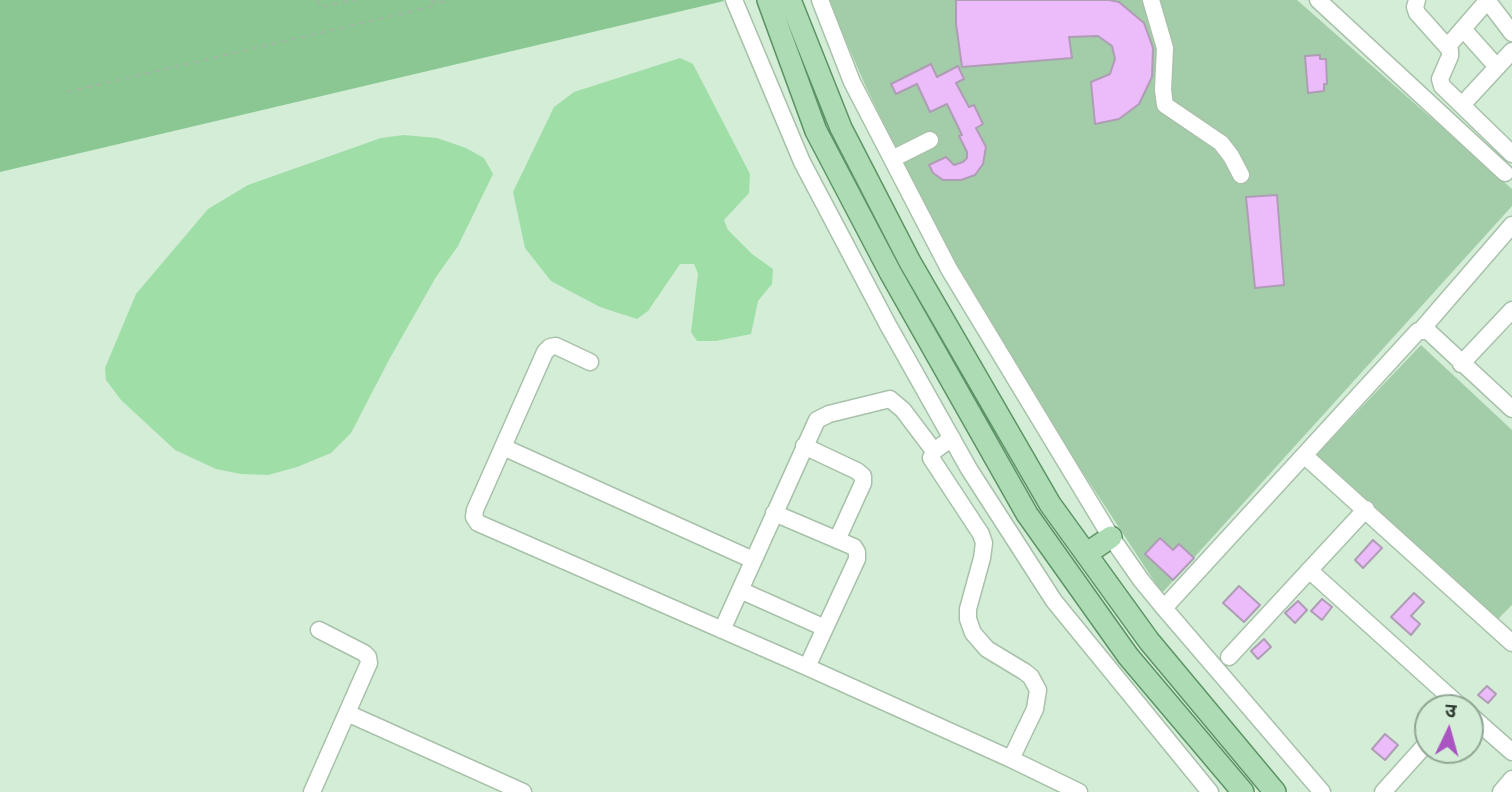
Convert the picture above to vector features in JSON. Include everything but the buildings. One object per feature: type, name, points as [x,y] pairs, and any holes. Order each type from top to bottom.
[{"type":"main road","points":[[768,0],[816,131],[890,272],[1027,514],[1128,656],[1243,792]]},
{"type":"main road","points":[[790,0],[841,128],[910,262],[1050,505],[1149,641],[1275,792]]},
{"type":"main road","points":[[1086,554],[1111,537]]},
{"type":"street","points":[[734,0],[802,162],[888,325],[952,438],[1054,601],[1210,792]]},
{"type":"street","points":[[820,0],[852,82],[948,269],[1111,537],[1164,608],[1322,792]]},
{"type":"street","points":[[1151,0],[1165,48],[1165,105],[1221,143],[1241,175]]},
{"type":"street","points":[[1318,0],[1506,173]]},
{"type":"street","points":[[1418,0],[1415,7],[1417,13],[1448,46],[1450,56],[1441,83],[1512,154]]},
{"type":"street","points":[[1448,46],[1487,0],[1512,33]]},
{"type":"street","points":[[1463,29],[1497,67]]},
{"type":"street","points":[[1462,105],[1512,51]]},
{"type":"street","points":[[892,159],[930,140]]},
{"type":"street","points":[[1164,608],[1422,329],[1512,225]]},
{"type":"street","points":[[1461,364],[1512,310]]},
{"type":"street","points":[[1422,329],[1428,331],[1461,364],[1509,399]]},
{"type":"street","points":[[590,362],[556,346],[545,352],[475,510],[474,517],[478,523],[807,667],[1079,792]]},
{"type":"street","points":[[722,630],[813,425],[821,417],[890,399],[903,410],[934,450]]},
{"type":"street","points":[[952,438],[934,450],[931,458],[983,538],[982,558],[968,619],[974,633],[987,649],[1031,677],[1038,690],[1035,709],[1011,759]]},
{"type":"street","points":[[804,446],[858,471],[863,476],[863,483],[837,540]]},
{"type":"street","points":[[503,447],[753,560]]},
{"type":"street","points":[[1305,456],[1509,635]]},
{"type":"street","points":[[1229,657],[1366,509]]},
{"type":"street","points":[[774,513],[854,547],[857,552],[857,559],[807,667]]},
{"type":"street","points":[[1309,570],[1446,694]]},
{"type":"street","points":[[740,590],[825,628]]},
{"type":"street","points":[[312,792],[366,670],[368,657],[319,630]]},
{"type":"street","points":[[347,713],[523,792]]},
{"type":"street","points":[[1484,727],[1512,752]]},
{"type":"street","points":[[1382,792],[1414,757]]},
{"type":"street","points":[[1500,792],[1512,779]]},
{"type":"path","points":[[318,0],[320,7],[355,0]]},
{"type":"path","points":[[67,92],[450,0]]},
{"type":"shaded area","points":[[0,0],[723,0],[724,1],[0,172]]},
{"type":"shaded area","points":[[828,0],[1297,0],[1512,189],[1512,206],[1162,593],[1011,363],[916,190]]},
{"type":"shaded area","points":[[680,58],[693,64],[750,174],[749,193],[724,220],[728,230],[752,254],[773,269],[772,284],[758,301],[751,334],[716,341],[697,341],[691,332],[698,274],[694,264],[680,264],[648,311],[637,319],[600,307],[551,281],[525,248],[513,192],[554,107],[574,92]]},
{"type":"shaded area","points":[[404,135],[437,138],[466,148],[484,158],[493,174],[458,246],[436,277],[351,433],[331,453],[268,475],[241,474],[216,469],[175,450],[121,400],[106,380],[105,368],[136,294],[208,209],[248,185],[381,138]]},
{"type":"shaded area","points":[[1421,345],[1512,430],[1512,605],[1495,622],[1316,455]]}]
